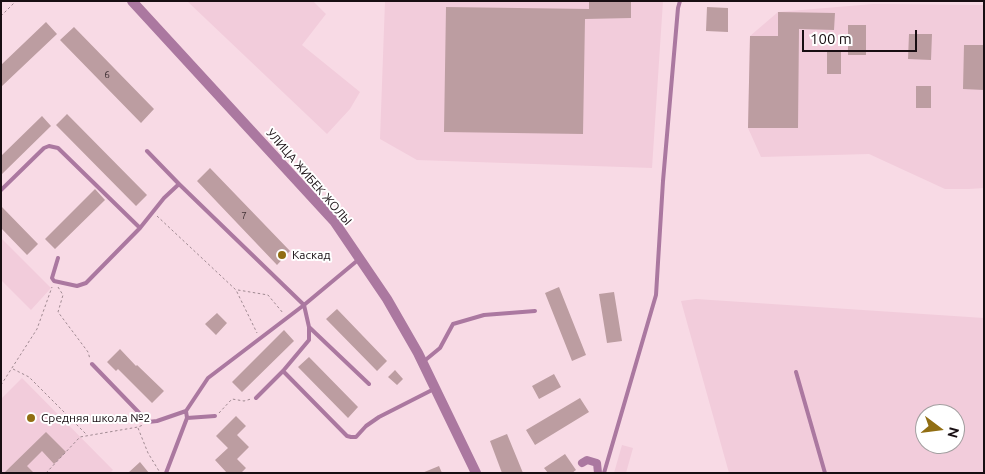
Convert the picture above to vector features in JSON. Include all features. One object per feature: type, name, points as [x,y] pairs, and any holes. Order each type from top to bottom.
[{"type":"street","name":"УЛИЦА ЖИБЕК ЖОЛЫ","points":[[132,1],[334,221],[387,299],[423,362],[476,473]]},
{"type":"street","points":[[582,463],[587,460],[598,463],[598,473]]},
{"type":"lane","points":[[604,473],[656,295],[663,181],[680,1]]},
{"type":"lane","points":[[1,190],[44,148],[49,146],[58,148],[140,228]]},
{"type":"lane","points":[[147,151],[304,305],[309,327],[309,340],[283,371],[256,398]]},
{"type":"lane","points":[[58,258],[52,278],[54,281],[77,286],[86,283],[140,228],[164,198],[179,184]]},
{"type":"lane","points":[[92,364],[148,422],[157,421],[186,411],[208,378],[304,305],[360,259]]},
{"type":"lane","points":[[423,362],[440,348],[453,324],[484,314],[534,311]]},
{"type":"lane","points":[[309,327],[370,384]]},
{"type":"lane","points":[[283,371],[347,436],[351,437],[356,437],[366,426],[379,417],[435,388]]},
{"type":"lane","points":[[796,372],[825,473]]},
{"type":"lane","points":[[166,473],[187,418],[186,411]]},
{"type":"lane","points":[[187,418],[215,416]]},
{"type":"path","points":[[1,16],[16,1]]},
{"type":"path","points":[[153,212],[236,290],[260,338]]},
{"type":"path","points":[[54,281],[63,295],[58,312],[88,352],[92,364]]},
{"type":"path","points":[[1,385],[37,329],[54,281]]},
{"type":"path","points":[[236,290],[268,295],[286,317]]},
{"type":"path","points":[[13,369],[28,377],[87,435]]},
{"type":"path","points":[[215,416],[232,399],[244,401],[256,398]]},
{"type":"path","points":[[46,473],[80,437],[138,427],[148,422]]},
{"type":"path","points":[[138,427],[148,453],[160,473]]},
{"type":"shaded area","points":[[187,1],[313,1],[326,14],[302,45],[360,92],[350,109],[327,134]]},
{"type":"shaded area","points":[[385,1],[663,1],[652,168],[417,160],[380,139]]},
{"type":"shaded area","points":[[873,4],[984,5],[984,188],[945,189],[869,154],[761,157],[748,128],[750,36],[778,12]]},
{"type":"shaded area","points":[[1,238],[51,288],[31,310],[1,280]]},
{"type":"shaded area","points":[[696,299],[984,318],[984,473],[729,473],[681,301]]},
{"type":"shaded area","name":"Средняя школа №2","points":[[22,378],[113,470],[110,473],[1,473],[1,399]]},
{"type":"shaded area","points":[[622,445],[633,448],[626,473],[614,473]]},
{"type":"building","points":[[589,1],[631,1],[631,18],[585,19],[583,134],[444,132],[446,7],[589,9]]},
{"type":"building","points":[[707,7],[728,8],[728,32],[706,31]]},
{"type":"building","points":[[778,12],[835,13],[834,30],[799,29],[798,128],[748,128],[750,36],[778,36]]},
{"type":"building","points":[[46,22],[57,34],[1,87],[1,65]]},
{"type":"building","points":[[848,25],[866,25],[866,55],[848,55]]},
{"type":"building","points":[[74,27],[154,109],[141,123],[60,40]]},
{"type":"building","points":[[909,34],[932,34],[931,60],[908,59]]},
{"type":"building","points":[[964,45],[984,45],[984,90],[963,89]]},
{"type":"building","points":[[827,52],[841,52],[841,74],[827,74]]},
{"type":"building","points":[[916,86],[931,86],[931,108],[916,108]]},
{"type":"building","points":[[67,114],[147,195],[136,206],[56,125]]},
{"type":"building","points":[[42,116],[51,126],[1,175],[1,156]]},
{"type":"building","points":[[210,168],[290,251],[277,265],[197,181]]},
{"type":"building","points":[[95,189],[105,200],[55,249],[45,239]]},
{"type":"building","points":[[1,206],[38,244],[27,255],[1,228]]},
{"type":"building","points":[[559,287],[586,355],[572,361],[545,293]]},
{"type":"building","points":[[614,292],[622,341],[607,343],[599,294]]},
{"type":"building","points":[[337,309],[387,361],[377,371],[326,319]]},
{"type":"building","points":[[217,313],[227,323],[216,335],[205,324]]},
{"type":"building","points":[[284,330],[294,341],[242,392],[232,382]]},
{"type":"building","points":[[120,349],[164,391],[152,403],[118,369],[116,371],[107,362]]},
{"type":"building","points":[[309,357],[358,407],[348,418],[298,367]]},
{"type":"building","points":[[395,370],[403,379],[397,385],[388,377]]},
{"type":"building","points":[[554,374],[561,387],[539,399],[532,386]]},
{"type":"building","points":[[580,398],[589,412],[535,445],[526,430]]},
{"type":"building","points":[[236,416],[246,426],[237,435],[249,447],[237,459],[246,468],[241,473],[227,473],[215,460],[228,448],[216,436]]},
{"type":"building","points":[[46,432],[66,452],[54,464],[42,451],[27,466],[34,473],[4,473]]},
{"type":"building","points":[[507,434],[523,473],[502,473],[490,441]]},
{"type":"building","points":[[565,454],[576,470],[572,473],[548,473],[544,468]]},
{"type":"building","points":[[140,462],[149,473],[128,473]]},
{"type":"building","points":[[439,466],[442,473],[422,473]]},
{"type":"place","name":"Каскад","points":[[282,255]]},
{"type":"place","name":"Средняя школа №2","points":[[31,418]]}]
